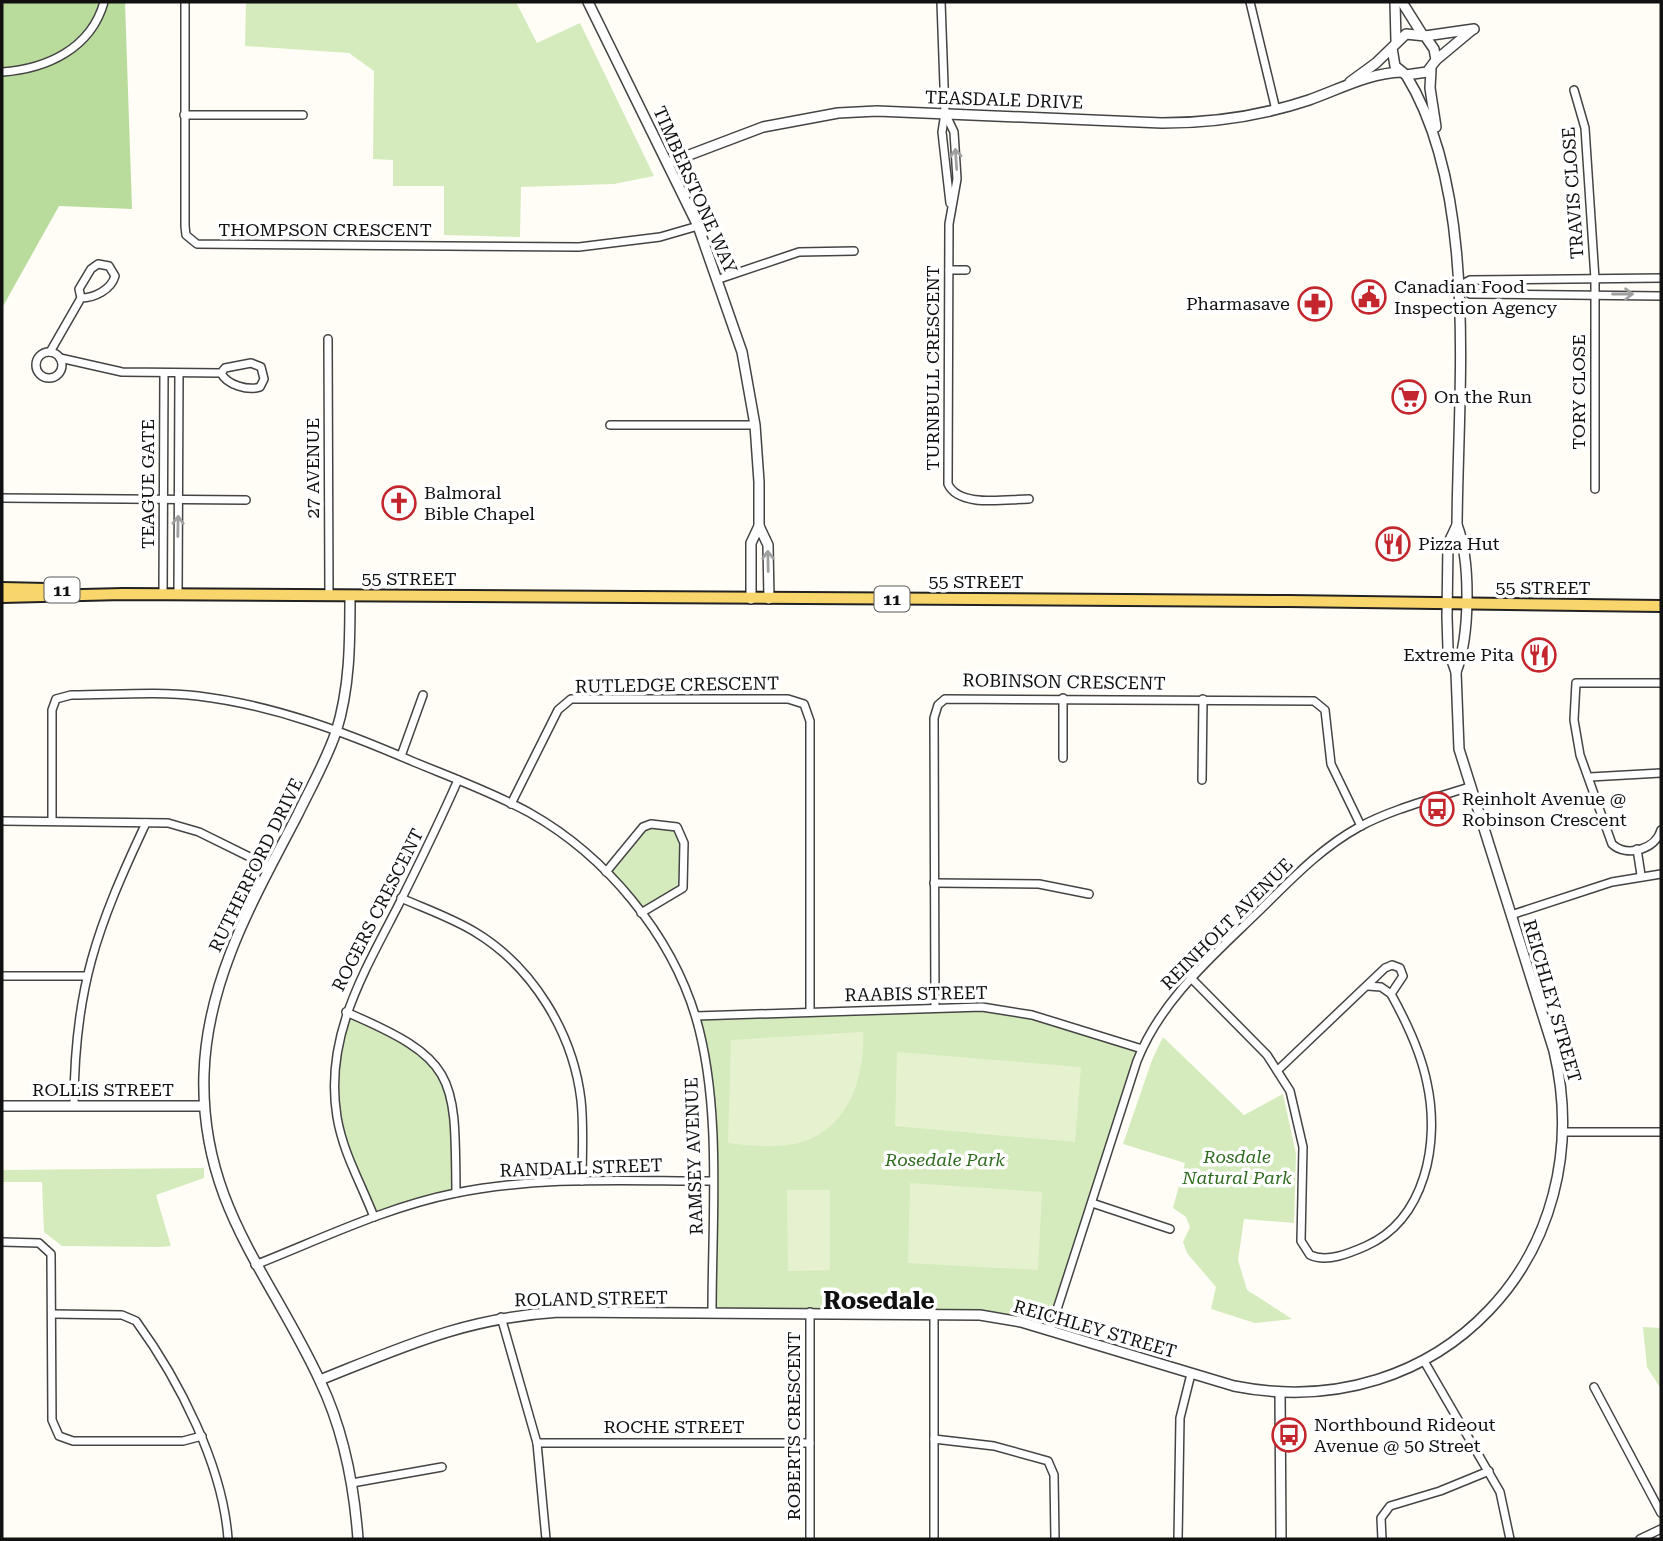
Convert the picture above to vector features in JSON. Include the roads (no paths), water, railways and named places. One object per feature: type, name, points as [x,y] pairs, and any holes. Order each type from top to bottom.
[{"type":"main road","name":"55 STREET","points":[[2,588],[123,594]]},
{"type":"main road","name":"55 STREET","points":[[2,597],[178,594],[1661,606]]},
{"type":"street","points":[[2,72],[37,68],[62,58],[87,34],[104,2]]},
{"type":"street","name":"THOMPSON CRESCENT","points":[[185,2],[185,231],[189,238],[202,245],[570,247],[660,237],[698,226]]},
{"type":"street","name":"TIMBERSTONE WAY","points":[[588,2],[698,226],[719,279],[742,352],[755,425],[759,526],[768,545],[769,599]]},
{"type":"street","points":[[941,2],[945,113]]},
{"type":"street","points":[[1250,2],[1276,110]]},
{"type":"street","points":[[1395,2],[1398,20],[1394,44],[1395,66],[1404,74],[1437,136]]},
{"type":"street","points":[[1402,2],[1434,49],[1436,60]]},
{"type":"street","points":[[1394,44],[1406,34],[1423,35],[1478,27],[1436,60],[1431,70],[1430,88],[1448,186],[1458,286],[1457,525]]},
{"type":"street","name":"TEASDALE DRIVE","points":[[1343,87],[1394,44]]},
{"type":"street","points":[[1404,74],[1421,75],[1431,70]]},
{"type":"street","name":"TEASDALE DRIVE","points":[[668,163],[739,135],[802,118],[877,111],[1185,122],[1241,117],[1276,110],[1382,74],[1404,74]]},
{"type":"street","name":"TRAVIS CLOSE","points":[[1574,90],[1585,128],[1594,294]]},
{"type":"street","name":"TURNBULL CRESCENT","points":[[945,113],[942,132],[951,207]]},
{"type":"street","name":"TURNBULL CRESCENT","points":[[945,113],[954,132],[957,168],[951,207],[949,270],[948,484],[953,492],[968,498],[1029,499]]},
{"type":"street","points":[[184,115],[303,115]]},
{"type":"street","points":[[719,279],[799,252],[854,251]]},
{"type":"street","points":[[50,352],[81,298],[79,289],[91,269],[98,264],[109,266],[114,272],[113,283],[92,297],[81,298]]},
{"type":"street","points":[[949,270],[966,270]]},
{"type":"street","points":[[1661,278],[1661,296],[1470,294],[1458,286],[1470,280],[1661,278]]},
{"type":"street","points":[[1527,279],[1527,294]]},
{"type":"street","name":"TORY CLOSE","points":[[1594,294],[1595,489]]},
{"type":"street","name":"27 AVENUE","points":[[328,339],[329,596]]},
{"type":"street","points":[[60,358],[62,366],[58,374],[50,378],[42,376],[36,369],[36,360],[42,354],[50,352],[60,358],[108,371],[221,373],[227,368],[253,363],[261,367],[264,379],[260,387],[249,388],[225,379],[221,373]]},
{"type":"street","name":"TEAGUE GATE","points":[[163,594],[164,373]]},
{"type":"street","name":"TEAGUE GATE","points":[[178,594],[179,373]]},
{"type":"street","points":[[610,425],[755,425]]},
{"type":"street","points":[[2,498],[246,500]]},
{"type":"street","name":"REICHLEY STREET","points":[[874,1313],[934,1313],[1000,1318],[1234,1386],[1280,1393],[1313,1392],[1364,1384],[1424,1361],[1478,1322],[1523,1267],[1542,1229],[1554,1194],[1564,1132],[1562,1086],[1554,1051],[1469,787],[1457,733],[1456,672],[1448,649],[1447,604],[1448,544],[1457,525]]},
{"type":"street","name":"REICHLEY STREET","points":[[1456,672],[1463,654],[1465,604],[1464,544],[1457,525]]},
{"type":"street","name":"TIMBERSTONE WAY","points":[[751,599],[751,543],[759,526]]},
{"type":"street","name":"RUTHERFORD DRIVE","points":[[350,596],[349,664],[337,729],[319,772],[236,936],[218,984],[206,1045],[204,1106],[219,1182],[229,1213],[320,1380],[341,1437],[352,1483],[358,1539]]},
{"type":"street","points":[[1661,683],[1576,683],[1574,720],[1580,755],[1612,844],[1623,850],[1654,845],[1661,830]]},
{"type":"street","points":[[401,756],[423,695]]},
{"type":"street","name":"RAMSEY AVENUE","points":[[52,821],[52,710],[59,697],[198,696],[337,729],[511,804],[560,832],[606,872],[641,913],[668,955],[696,1016],[710,1091],[712,1312]]},
{"type":"street","name":"ROBINSON CRESCENT","points":[[935,1007],[934,718],[937,705],[954,697],[1308,700],[1320,703],[1327,715],[1333,771],[1361,826]]},
{"type":"street","points":[[1063,698],[1063,758]]},
{"type":"street","name":"RUTLEDGE CRESCENT","points":[[511,804],[558,710],[570,699],[788,699],[803,704],[810,721],[810,1011]]},
{"type":"street","points":[[1202,780],[1203,699]]},
{"type":"street","points":[[1590,778],[1661,774]]},
{"type":"street","name":"ROGERS CRESCENT","points":[[374,1217],[349,1161],[337,1115],[334,1071],[346,1012],[458,780]]},
{"type":"street","name":"REINHOLT AVENUE","points":[[1050,1331],[1142,1049],[1154,1026],[1191,978],[1304,868],[1361,826],[1469,787]]},
{"type":"street","points":[[2,821],[146,822],[189,828],[270,867]]},
{"type":"street","points":[[74,1106],[76,1039],[86,976],[107,906],[146,822]]},
{"type":"street","points":[[606,872],[646,825],[667,824],[680,830],[684,843],[682,888],[641,913]]},
{"type":"street","points":[[1637,849],[1641,875]]},
{"type":"street","points":[[1511,915],[1641,875],[1661,874]]},
{"type":"street","points":[[934,883],[1039,884],[1089,894]]},
{"type":"street","points":[[401,898],[460,923],[491,943],[520,970],[544,1000],[561,1030],[577,1078],[581,1109],[582,1181]]},
{"type":"street","points":[[1279,1069],[1385,968],[1396,966],[1404,976],[1391,994]]},
{"type":"street","points":[[2,976],[86,976]]},
{"type":"street","points":[[1191,978],[1279,1069],[1294,1103],[1302,1136],[1303,1247],[1310,1255],[1323,1259],[1371,1244],[1407,1212],[1422,1185],[1429,1159],[1428,1086],[1391,994],[1381,987],[1368,986]]},
{"type":"street","name":"RAABIS STREET","points":[[696,1016],[982,1007],[1016,1011],[1142,1049]]},
{"type":"street","points":[[346,1012],[409,1040],[430,1058],[443,1077],[455,1117],[456,1193]]},
{"type":"street","name":"ROLLIS STREET","points":[[2,1106],[204,1106]]},
{"type":"street","points":[[1564,1132],[1661,1132]]},
{"type":"street","name":"RANDALL STREET","points":[[255,1265],[374,1217],[456,1193],[519,1183],[711,1181]]},
{"type":"street","points":[[1092,1203],[1170,1228]]},
{"type":"street","points":[[2,1242],[39,1243],[49,1250],[53,1263],[52,1420],[59,1436],[73,1441],[183,1441],[202,1436]]},
{"type":"street","name":"ROLAND STREET","points":[[320,1380],[433,1335],[501,1317],[559,1312],[874,1313]]},
{"type":"street","name":"ROBERTS CRESCENT","points":[[810,1312],[810,1539]]},
{"type":"street","points":[[933,1539],[934,1313]]},
{"type":"street","points":[[53,1314],[133,1318],[202,1436],[221,1490],[228,1539]]},
{"type":"street","points":[[501,1317],[537,1443],[546,1539]]},
{"type":"street","points":[[1424,1361],[1489,1471],[1504,1502],[1510,1539]]},
{"type":"street","points":[[1178,1539],[1180,1418],[1191,1374]]},
{"type":"street","points":[[1594,1387],[1661,1513]]},
{"type":"street","points":[[1280,1393],[1281,1539]]},
{"type":"street","points":[[934,1439],[994,1446],[1048,1461],[1055,1475],[1055,1539]]},
{"type":"street","name":"ROCHE STREET","points":[[537,1443],[810,1443]]},
{"type":"street","points":[[352,1483],[442,1467]]},
{"type":"street","points":[[1382,1539],[1381,1518],[1390,1506],[1440,1491],[1489,1471]]},
{"type":"street","points":[[1640,1539],[1661,1529]]},
{"type":"place","name":"Canadian Food Inspection Agency","points":[[1369,297]]},
{"type":"place","name":"Pharmasave","points":[[1315,304]]},
{"type":"place","name":"On the Run","points":[[1409,397]]},
{"type":"place","name":"Balmoral Bible Chapel","points":[[399,503]]},
{"type":"place","name":"Pizza Hut","points":[[1393,544]]},
{"type":"place","name":"Extreme Pita","points":[[1539,655]]},
{"type":"place","name":"Reinholt Avenue @ Robinson Crescent","points":[[1437,809]]},
{"type":"place","name":"Northbound Rideout Avenue @ 50 Street","points":[[1289,1435]]},
{"type":"district","name":"Rosedale","points":[[879,1301]]},
{"type":"park label","name":"Rosedale Park","points":[[945,1160]]},
{"type":"park label","name":"Rosdale Natural Park","points":[[1237,1167]]}]
